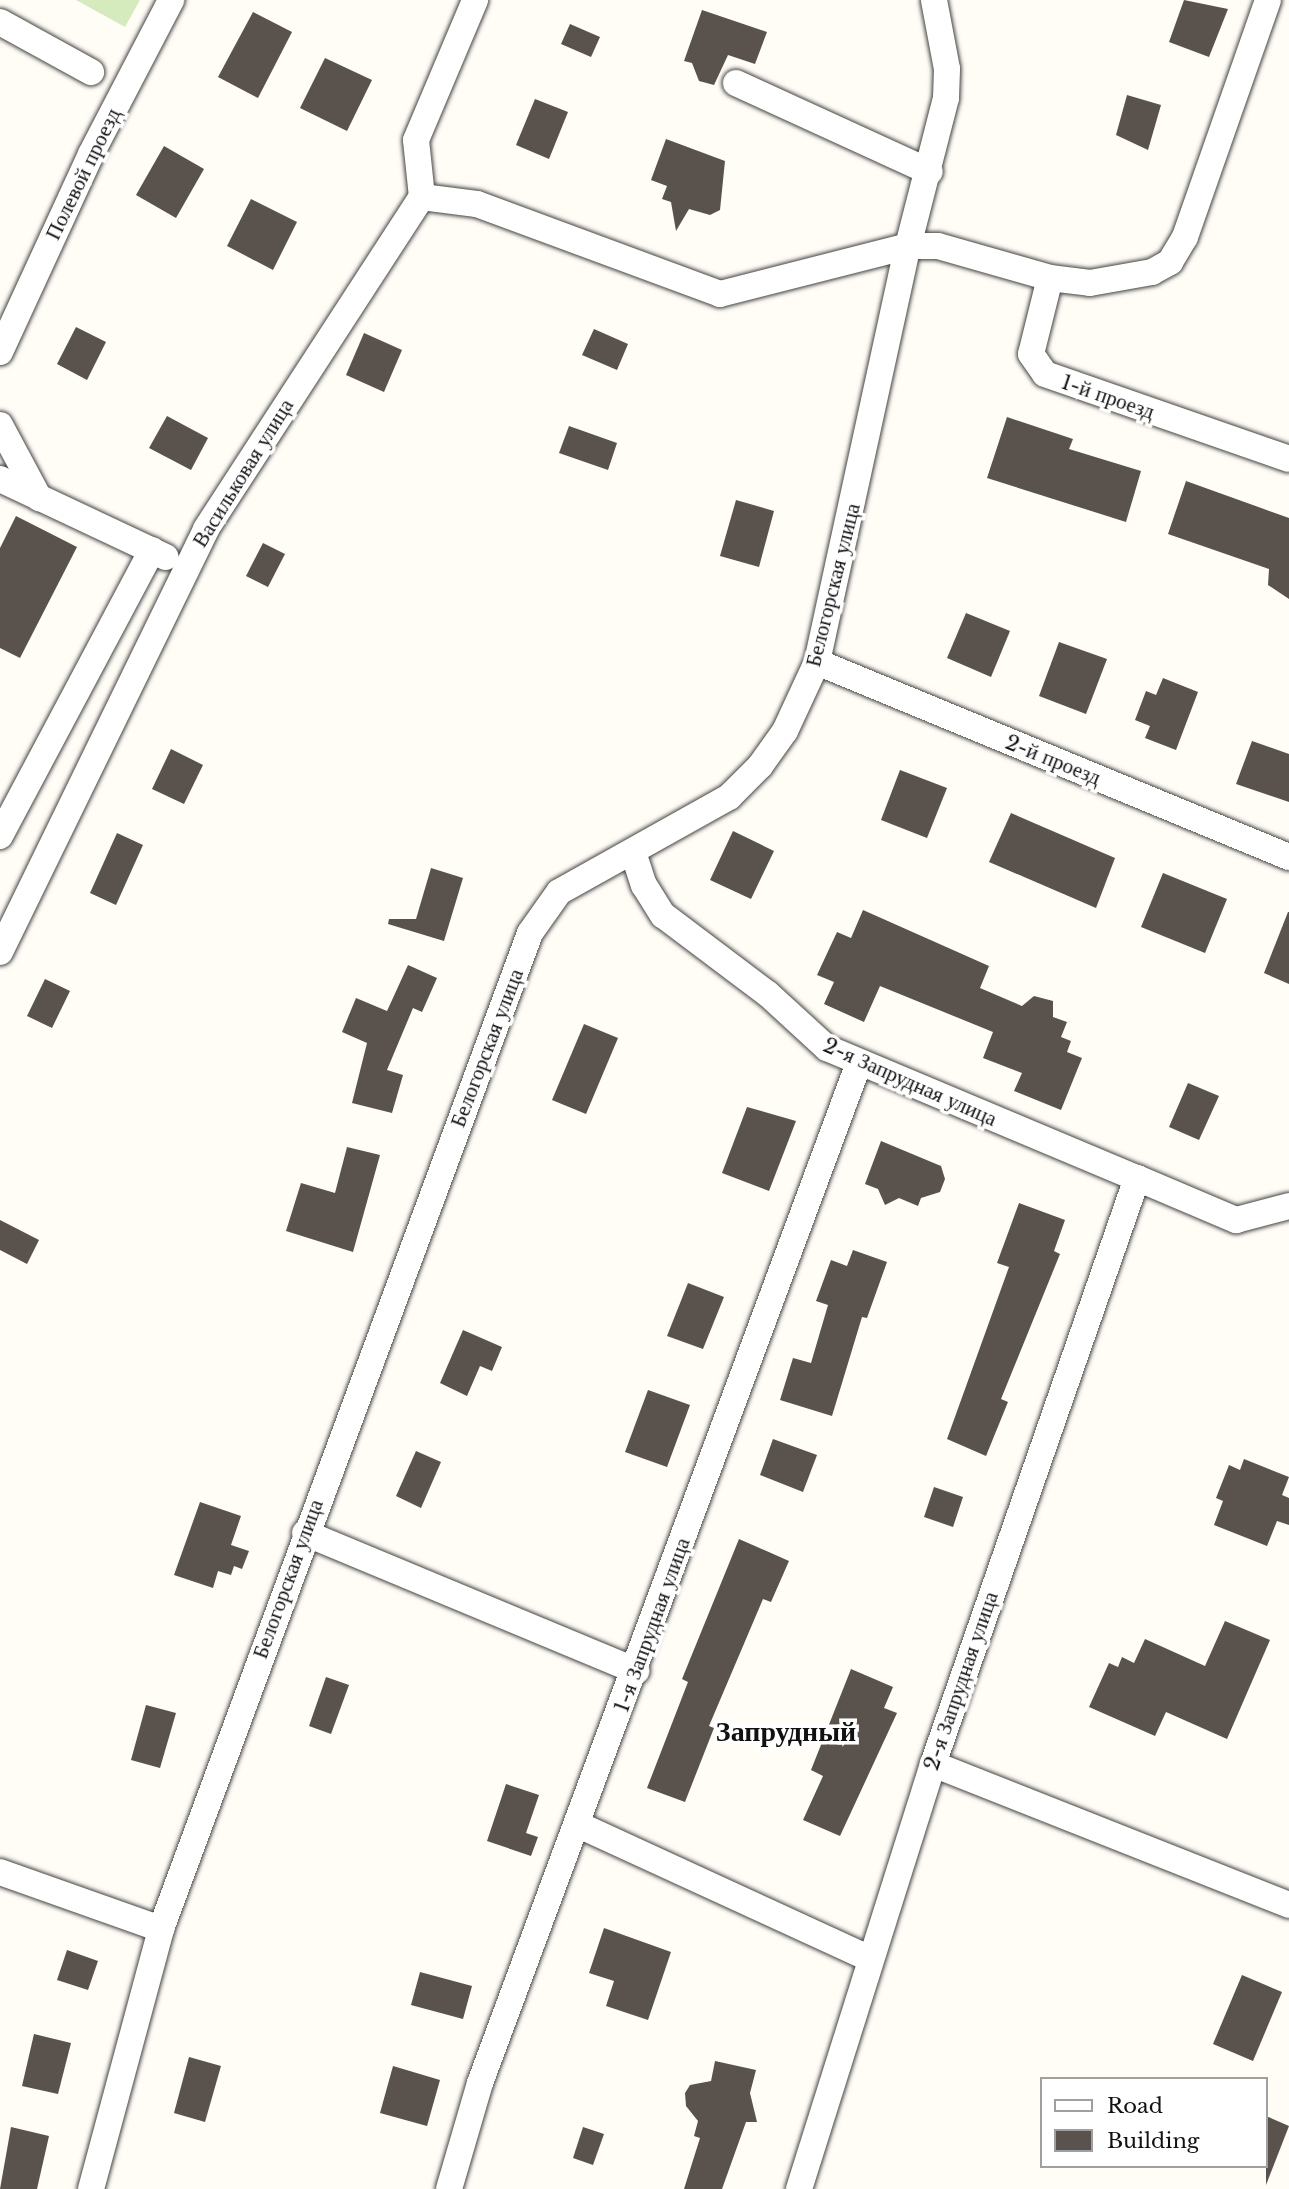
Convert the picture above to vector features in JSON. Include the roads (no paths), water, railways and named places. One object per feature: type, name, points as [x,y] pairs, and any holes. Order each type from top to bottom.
[{"type":"street","name":"Полевой проезд","points":[[0,352],[91,154],[171,0]]},
{"type":"street","points":[[475,0],[416,140],[422,197],[477,205],[720,294],[908,246],[938,246],[1050,278],[1090,283],[1152,272],[1170,262],[1185,237],[1268,0]]},
{"type":"street","name":"Белогорская улица","points":[[91,2189],[161,1929],[305,1533],[530,933],[559,892],[729,796],[760,766],[785,731],[817,662],[908,246],[930,172],[947,69],[934,0]]},
{"type":"street","points":[[0,22],[91,72]]},
{"type":"street","points":[[736,83],[930,172]]},
{"type":"street","name":"Васильковая улица","points":[[0,952],[187,566],[310,365],[422,197]]},
{"type":"street","name":"1-й проезд","points":[[1050,278],[1031,354],[1045,374],[1289,459]]},
{"type":"street","points":[[0,425],[39,498]]},
{"type":"street","points":[[0,479],[187,566]]},
{"type":"street","points":[[0,836],[152,550]]},
{"type":"street","name":"2-й проезд","points":[[817,662],[1289,857]]},
{"type":"street","name":"2-я Запрудная улица","points":[[633,852],[644,885],[663,915],[768,994],[809,1035],[859,1063],[1236,1220],[1289,1206]]},
{"type":"street","name":"1-я Запрудная улица","points":[[449,2189],[480,2082],[579,1825],[859,1063]]},
{"type":"street","name":"2-я Запрудная улица","points":[[799,2189],[868,1958],[1137,1178]]},
{"type":"street","points":[[305,1533],[636,1671]]},
{"type":"street","points":[[933,1764],[1289,1905]]},
{"type":"street","points":[[579,1825],[868,1958]]},
{"type":"street","points":[[0,1872],[161,1929]]},
{"type":"district","name":"Запрудный","points":[[786,1732]]}]
